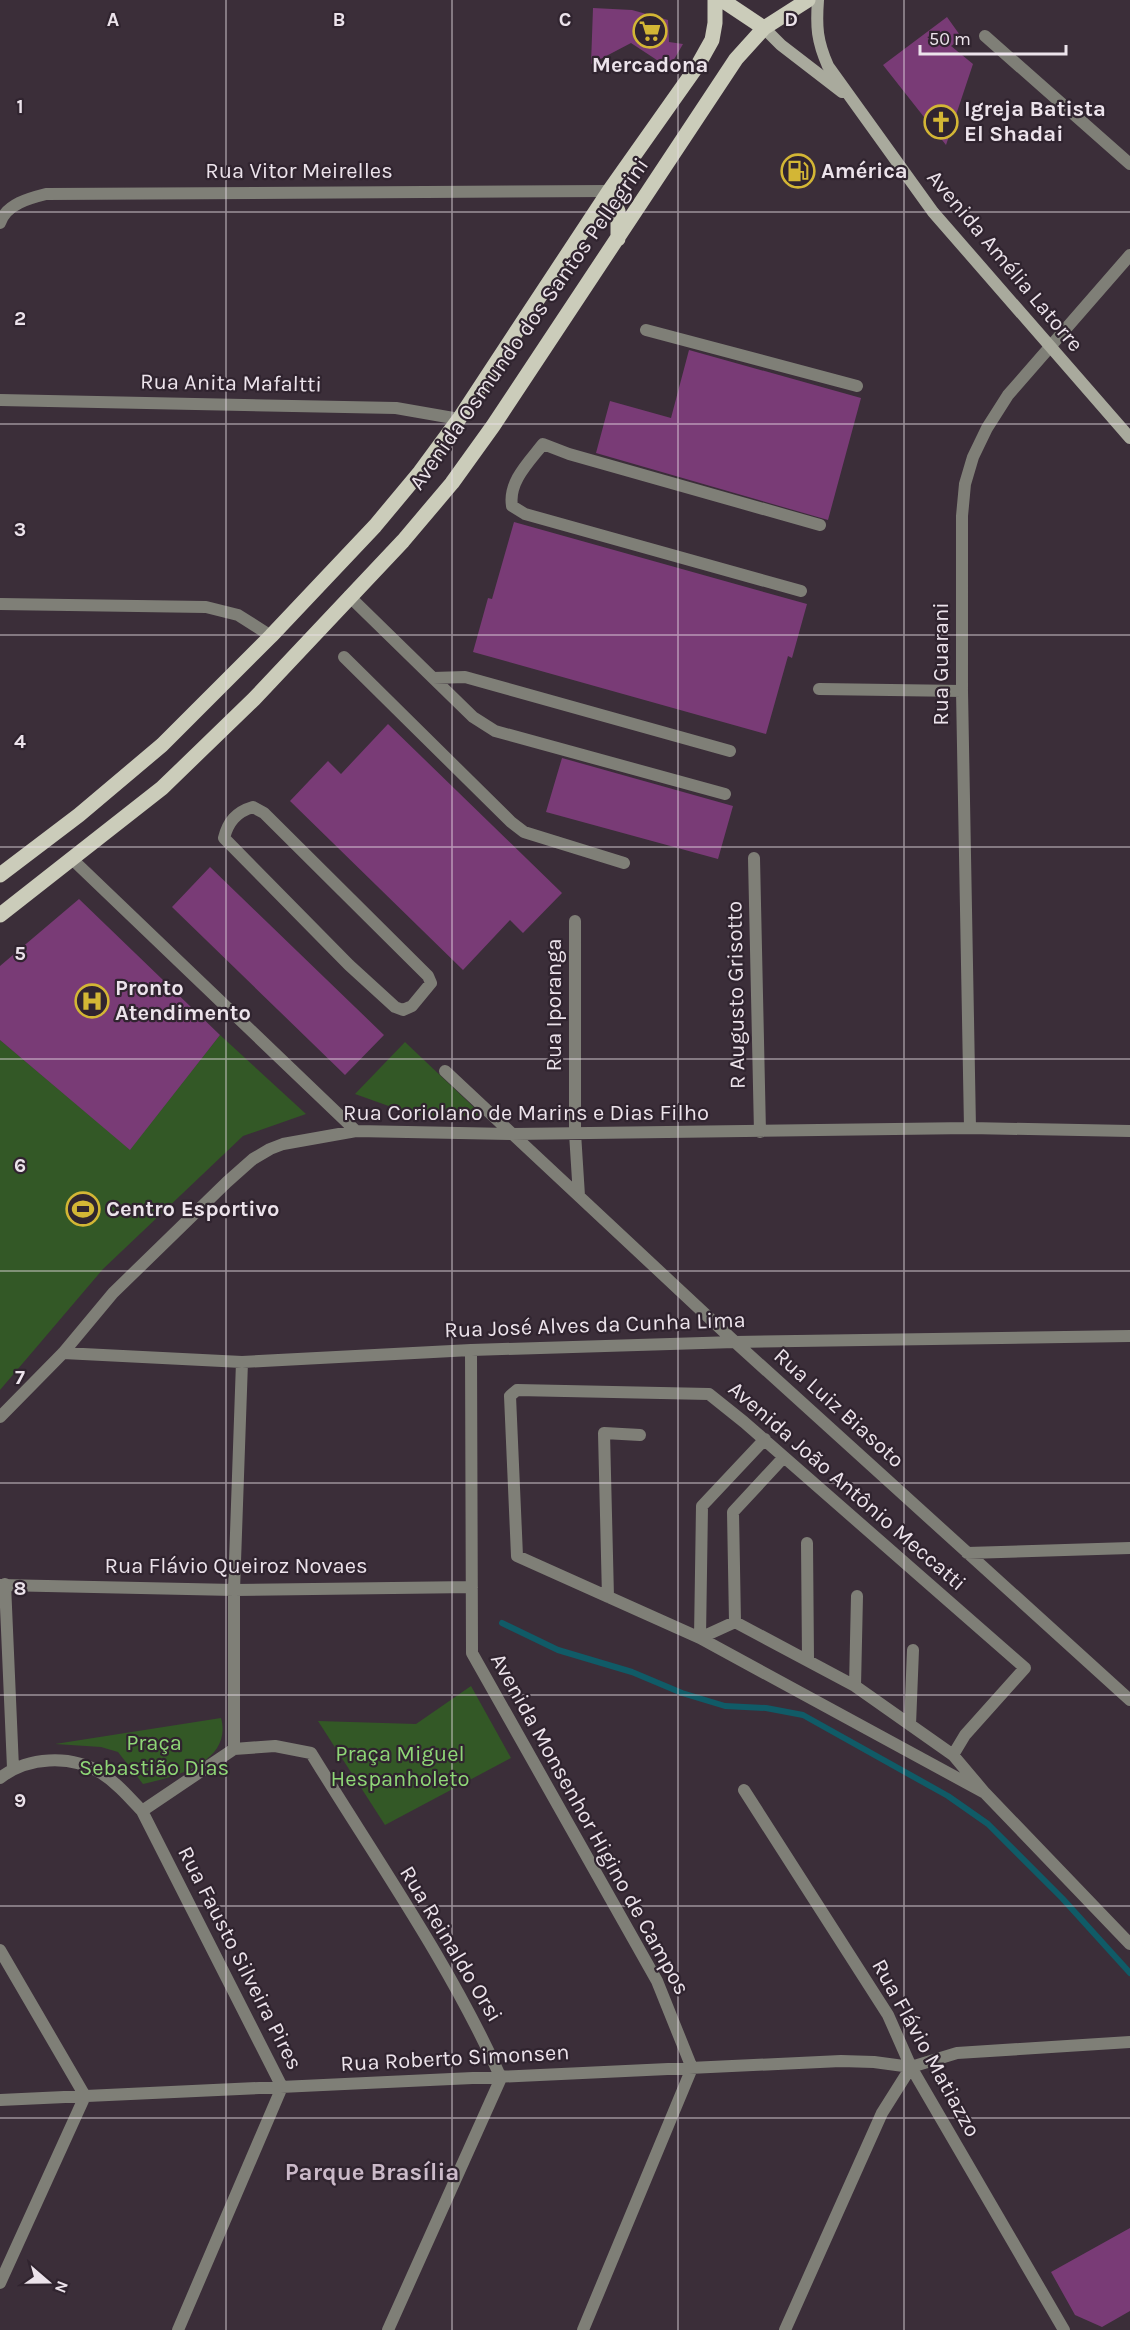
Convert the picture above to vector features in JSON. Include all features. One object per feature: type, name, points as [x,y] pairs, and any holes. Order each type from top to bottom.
[{"type":"main road","name":"Avenida Osmundo dos Santos Pellegrini","points":[[0,875],[79,815],[162,745],[271,636],[375,526],[420,472],[459,419],[609,191],[698,65],[711,40],[715,23],[715,0]]},
{"type":"main road","points":[[723,0],[764,28]]},
{"type":"main road","name":"Avenida Osmundo dos Santos Pellegrini","points":[[0,915],[73,860],[173,778],[254,699],[403,541],[452,483],[493,426],[736,59],[764,28],[808,0]]},
{"type":"main road","name":"Avenida Amélia Latorre","points":[[818,0],[816,26],[819,45],[828,66],[933,212],[1130,438]]},
{"type":"main road","name":"Avenida Amélia Latorre","points":[[764,28],[781,45],[856,104]]},
{"type":"main road","points":[[609,191],[618,212],[618,238]]},
{"type":"street","points":[[985,36],[1130,164]]},
{"type":"street","name":"Rua Vitor Meirelles","points":[[0,223],[2,218],[21,201],[46,194],[609,191]]},
{"type":"street","name":"Rua Guarani","points":[[970,1128],[962,691],[962,516],[965,484],[973,457],[1008,395],[1130,255]]},
{"type":"street","points":[[646,330],[857,386]]},
{"type":"street","name":"Rua Anita Mafaltti","points":[[0,400],[396,408],[459,419]]},
{"type":"street","points":[[801,591],[525,514],[512,506],[512,489],[518,477],[543,444],[569,454],[820,525]]},
{"type":"street","points":[[349,596],[473,717],[495,731],[725,794]]},
{"type":"street","points":[[0,604],[206,607],[238,615],[271,636]]},
{"type":"street","points":[[344,657],[511,822],[524,832],[624,863]]},
{"type":"street","points":[[433,678],[465,677],[730,751]]},
{"type":"street","points":[[819,689],[962,691]]},
{"type":"street","points":[[253,807],[264,813],[428,976],[431,983],[427,990],[412,1006],[403,1010],[395,1007],[349,965],[224,838],[228,824],[242,810],[253,807]]},
{"type":"street","name":"R Augusto Grisotto","points":[[754,858],[760,1132]]},
{"type":"street","points":[[73,860],[356,1131]]},
{"type":"street","name":"Rua Iporanga","points":[[575,921],[575,1133],[579,1196]]},
{"type":"street","name":"Rua Luiz Biasoto","points":[[445,1071],[735,1342],[1130,1700]]},
{"type":"street","name":"Rua Coriolano de Marins e Dias Filho","points":[[0,1417],[63,1353],[113,1293],[253,1159],[283,1144],[356,1131],[512,1134],[970,1128],[1130,1131]]},
{"type":"street","name":"Rua José Alves da Cunha Lima","points":[[63,1353],[242,1362],[471,1350],[735,1342],[1130,1336]]},
{"type":"street","name":"Avenida Monsenhor Higino de Campos","points":[[471,1350],[472,1653],[657,1981],[692,2068]]},
{"type":"street","points":[[142,1811],[234,1749],[234,1590],[242,1362]]},
{"type":"street","name":"Avenida João Antônio Meccatti","points":[[953,1755],[965,1735],[1025,1668],[765,1440],[709,1394],[517,1390],[510,1396],[517,1556],[700,1638],[985,1793]]},
{"type":"street","points":[[608,1596],[603,1433],[640,1435]]},
{"type":"street","points":[[735,1622],[700,1638],[702,1506],[765,1440]]},
{"type":"street","points":[[735,1622],[733,1512],[784,1457]]},
{"type":"street","points":[[807,1543],[808,1659]]},
{"type":"street","points":[[967,1553],[1130,1548]]},
{"type":"street","points":[[0,1778],[13,1768],[2,1584]]},
{"type":"street","name":"Rua Flávio Queiroz Novaes","points":[[2,1584],[234,1590],[472,1587]]},
{"type":"street","points":[[855,1686],[857,1596]]},
{"type":"street","points":[[735,1622],[855,1686],[953,1755],[985,1793],[1130,1944]]},
{"type":"street","points":[[910,1725],[913,1650]]},
{"type":"street","name":"Rua Reinaldo Orsi","points":[[234,1749],[275,1746],[310,1753],[466,2006],[501,2078]]},
{"type":"street","name":"Rua Fausto Silveira Pires","points":[[13,1768],[48,1759],[80,1764],[99,1772],[116,1784],[142,1811],[282,2087],[178,2330]]},
{"type":"street","name":"Rua Flávio Matiazzo","points":[[744,1790],[888,2015],[910,2067],[1064,2330]]},
{"type":"street","points":[[0,1950],[85,2096],[0,2283]]},
{"type":"street","points":[[785,2330],[882,2114],[910,2067],[957,2053],[1130,2042]]},
{"type":"street","name":"Rua Roberto Simonsen","points":[[0,2100],[841,2061],[874,2062],[910,2067]]},
{"type":"street","points":[[584,2330],[692,2068]]},
{"type":"street","points":[[388,2330],[501,2078]]},
{"type":"green space","name":"Centro Esportivo","points":[[220,1035],[306,1114],[243,1136],[103,1269],[0,1390],[0,1040],[130,1149]]},
{"type":"green space","points":[[405,1042],[483,1116],[411,1114],[355,1094]]},
{"type":"green space","name":"Praça Miguel Hespanholeto","points":[[471,1686],[511,1758],[385,1825],[318,1721],[416,1724]]},
{"type":"green space","name":"Praça Sebastião Dias","points":[[221,1718],[222,1733],[218,1746],[210,1756],[185,1772],[143,1784],[118,1752],[101,1747],[55,1744]]},
{"type":"building","points":[[593,8],[632,10],[668,20],[669,42],[683,44],[669,68],[631,43],[591,64]]},
{"type":"building","points":[[947,17],[962,38],[951,46],[973,64],[946,145],[883,65]]},
{"type":"building","points":[[689,350],[861,398],[828,520],[596,453],[610,401],[671,418]]},
{"type":"building","points":[[514,522],[807,604],[792,658],[788,656],[766,734],[473,652],[488,598],[492,599]]},
{"type":"building","points":[[388,724],[562,893],[523,933],[510,920],[463,970],[290,801],[328,761],[341,774]]},
{"type":"building","points":[[562,758],[733,806],[718,859],[546,812]]},
{"type":"building","points":[[210,867],[384,1035],[345,1075],[172,907]]},
{"type":"building","name":"Pronto Atendimento","points":[[79,899],[220,1035],[130,1150],[0,1040],[0,966]]},
{"type":"building","points":[[1130,2228],[1130,2311],[1102,2327],[1075,2315],[1051,2272]]},
{"type":"waterway","points":[[502,1623],[558,1650],[632,1672],[682,1693],[725,1706],[766,1708],[803,1715],[948,1796],[988,1824],[1062,1898],[1130,1973]]},
{"type":"place","name":"Mercadona","points":[[650,31]]},
{"type":"place","name":"Igreja Batista El Shadai","points":[[941,122]]},
{"type":"place","name":"América","points":[[798,171]]},
{"type":"place","name":"Pronto Atendimento","points":[[92,1001]]},
{"type":"place","name":"Centro Esportivo","points":[[83,1209]]},
{"type":"district","name":"Parque Brasília","points":[[372,2172]]}]
